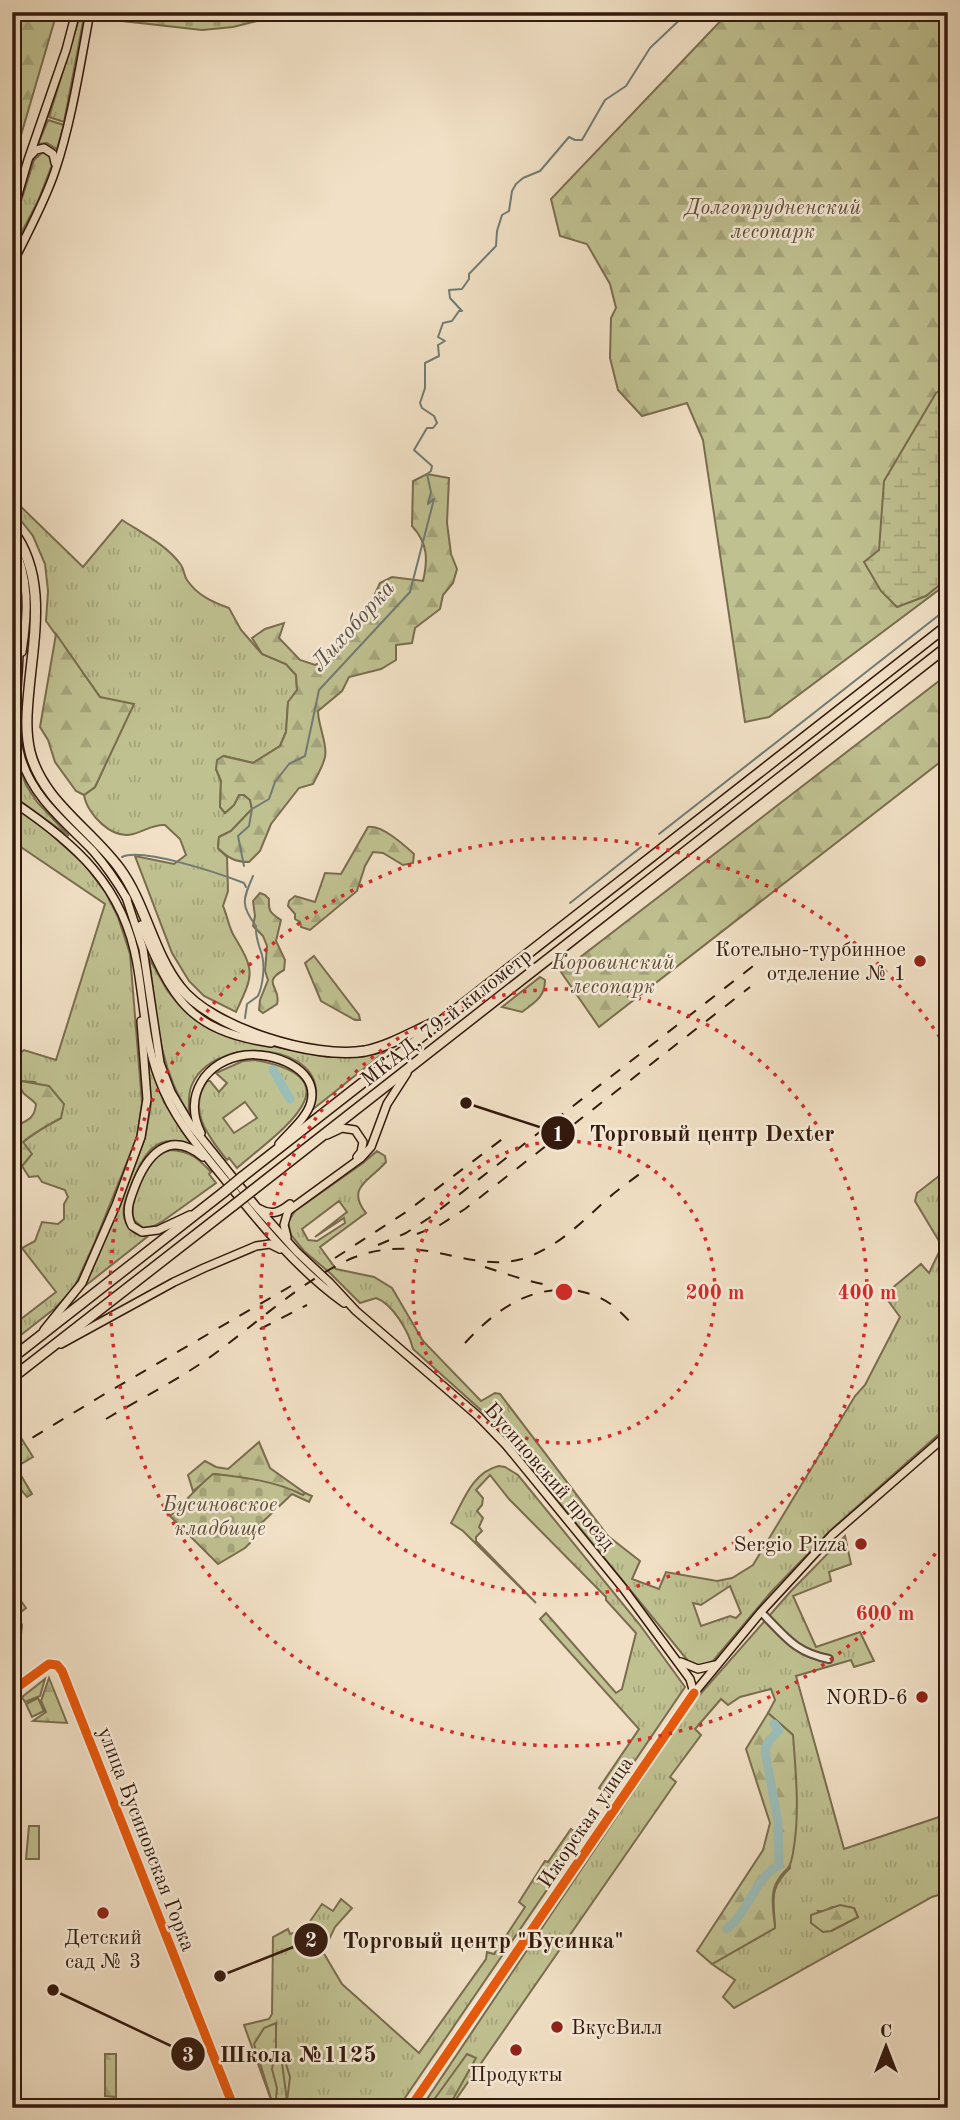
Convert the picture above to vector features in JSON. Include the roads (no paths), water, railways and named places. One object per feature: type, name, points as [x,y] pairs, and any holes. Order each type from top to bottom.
[{"type":"highway","points":[[12,530],[26,553],[35,584],[36,607],[26,717],[30,752],[52,795],[122,872],[139,900],[172,975],[193,1002],[216,1018],[238,1028],[296,1045],[342,1052],[365,1051],[392,1043],[447,1016]]},
{"type":"highway","name":"МКАД, 79-й километр","points":[[12,1358],[948,625]]},
{"type":"highway","name":"МКАД, 79-й километр","points":[[12,1378],[948,646]]},
{"type":"main road","points":[[12,265],[38,213],[55,170],[70,117],[90,12]]},
{"type":"main road","points":[[12,215],[75,16]]},
{"type":"main road","points":[[28,160],[37,150],[47,149],[53,154],[55,170]]},
{"type":"main road","points":[[12,542],[24,574],[27,596],[25,631],[17,681]]},
{"type":"main road","points":[[12,602],[17,628],[16,727],[20,755],[35,789],[103,863],[140,922],[164,979],[190,1010],[227,1032],[268,1042],[296,1045]]},
{"type":"main road","points":[[12,722],[16,699]]},
{"type":"main road","points":[[12,801],[70,844],[107,885],[129,929],[138,967],[147,1099],[141,1137],[116,1205],[82,1283],[32,1342]]},
{"type":"main road","points":[[126,897],[143,949],[160,1063],[179,1106],[255,1205],[356,1311]]},
{"type":"main road","points":[[140,993],[158,1079],[176,1116],[216,1169],[286,1252],[325,1290],[356,1311]]},
{"type":"main road","points":[[206,1143],[194,1111],[194,1100],[206,1075],[242,1056],[268,1057],[292,1065],[303,1073],[309,1082],[312,1095],[305,1113],[267,1158]]},
{"type":"main road","points":[[298,1252],[285,1231],[288,1211],[371,1147],[390,1097],[413,1065]]},
{"type":"main road","points":[[255,1205],[268,1213],[282,1211],[357,1157],[363,1147],[362,1138],[349,1128],[342,1128],[317,1140]]},
{"type":"main road","points":[[198,1212],[158,1230],[142,1232],[132,1226],[128,1209],[146,1161],[161,1149],[178,1145],[187,1147],[196,1151],[216,1169]]},
{"type":"main road","points":[[45,1353],[174,1282],[250,1248],[270,1244],[286,1252]]},
{"type":"main road","name":"Бусиновский проезд","points":[[356,1311],[478,1416],[506,1445],[623,1588],[690,1679],[694,1693]]},
{"type":"main road","name":"Ижорская улица","points":[[694,1693],[761,1612],[832,1535],[948,1434]]},
{"type":"main road","points":[[670,1651],[691,1668],[704,1669],[719,1662]]},
{"type":"street","points":[[761,1612],[801,1651],[829,1660]]},
{"type":"street","name":"улица Бусиновская Горка","points":[[12,1691],[42,1667],[54,1664],[62,1671],[234,2108]]},
{"type":"street","name":"Ижорская улица","points":[[410,2108],[694,1693]]},
{"type":"waterway","name":"Лихоборка","points":[[244,866],[238,836],[249,826],[252,809],[269,799],[275,782],[289,764],[305,756],[319,690],[410,592],[434,499],[428,504],[431,492],[427,474],[432,466],[414,450],[427,428],[433,428],[437,423],[434,416],[422,408],[420,403],[425,388],[425,363],[439,356],[438,345],[445,341],[438,337],[443,323],[452,321],[459,311],[462,311],[450,298],[449,290],[462,289],[469,279],[469,274],[496,246],[502,215],[509,211],[512,191],[516,184],[540,171],[569,137],[582,140],[605,100],[626,86],[650,48],[688,12]]},
{"type":"waterway","points":[[659,834],[948,608]]},
{"type":"waterway","points":[[570,903],[641,847]]},
{"type":"waterway","points":[[122,857],[132,855],[163,858],[244,883],[246,887]]},
{"type":"waterway","name":"Лихоборка","points":[[245,1018],[247,1004],[260,992],[263,970],[256,926],[245,907],[253,876]]},
{"type":"waterway","name":"Лихоборка","points":[[273,1070],[290,1099]]},
{"type":"waterway","name":"Лихоборка","points":[[727,1929],[735,1922],[763,1878],[779,1865],[778,1821],[765,1751],[768,1742],[779,1730],[774,1724]]},
{"type":"railway","points":[[378,1245],[406,1233],[429,1218],[757,963]]},
{"type":"railway","points":[[417,1234],[440,1225],[465,1209],[750,987]]},
{"type":"railway","points":[[335,1258],[406,1212],[509,1134]]},
{"type":"railway","points":[[106,1419],[191,1370],[296,1291],[335,1266],[373,1252],[401,1249],[428,1251],[486,1262],[522,1259],[534,1255],[566,1235],[650,1166]]},
{"type":"railway","points":[[485,1267],[591,1294],[610,1304],[631,1323]]},
{"type":"railway","points":[[12,1450],[291,1286]]},
{"type":"railway","points":[[465,1343],[495,1315],[517,1301],[556,1290]]},
{"type":"railway","points":[[260,1329],[307,1305]]},
{"type":"place","name":"Котельно-турбинное отделение № 1","points":[[920,961]]},
{"type":"place","name":"Торговый центр Dexter","points":[[466,1103]]},
{"type":"place","name":"Sergio Pizza","points":[[861,1544]]},
{"type":"place","name":"NORD-6","points":[[922,1697]]},
{"type":"place","name":"Детский сад № 3","points":[[103,1913]]},
{"type":"place","name":"Торговый центр \"Бусинка\"","points":[[220,1976]]},
{"type":"place","name":"Школа №1125","points":[[53,1990]]},
{"type":"place","name":"ВкусВилл","points":[[557,2027]]},
{"type":"place","name":"Продукты","points":[[516,2050]]},
{"type":"park label","name":"Долгопрудненский лесопарк","points":[[773,219]]},
{"type":"park label","name":"Коровинский лесопарк","points":[[613,974]]},
{"type":"park label","name":"Бусиновское кладбище","points":[[220,1516]]}]
